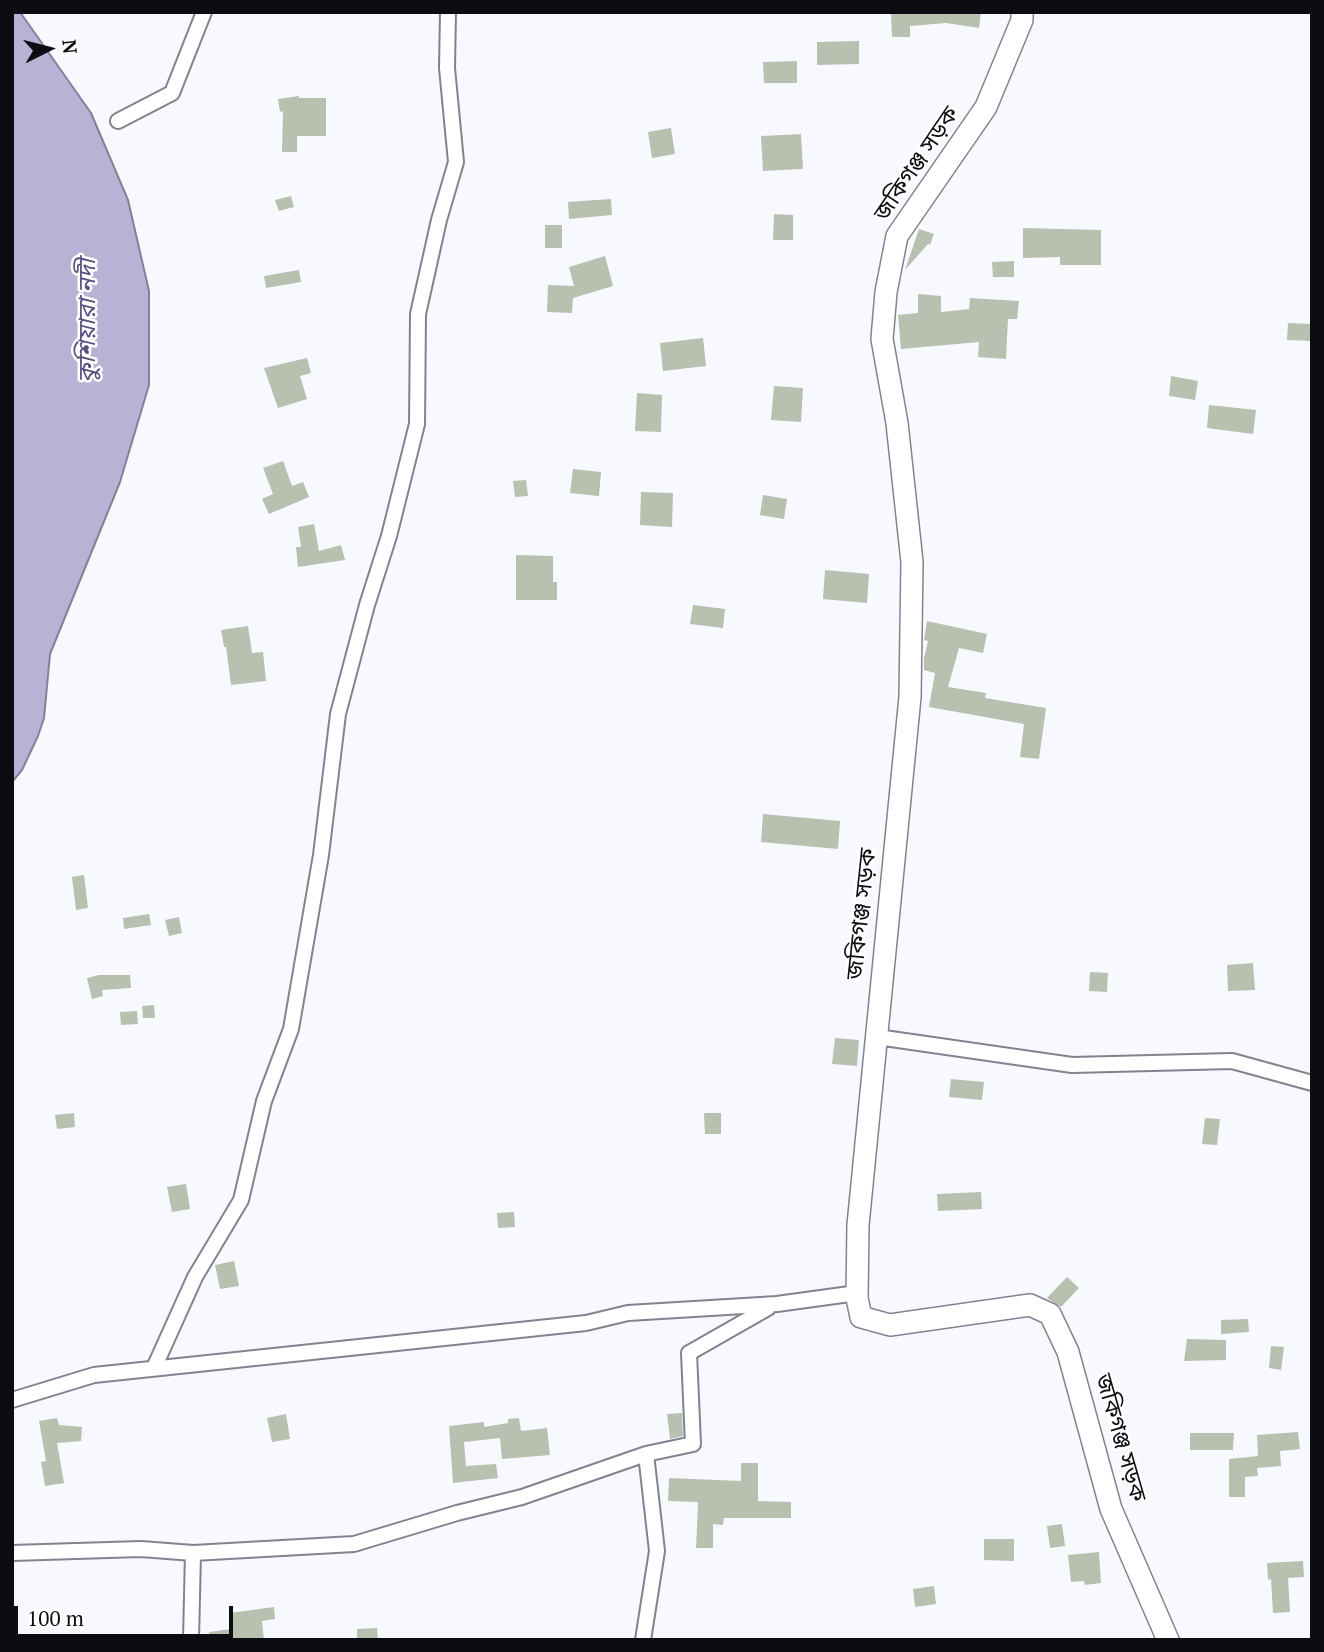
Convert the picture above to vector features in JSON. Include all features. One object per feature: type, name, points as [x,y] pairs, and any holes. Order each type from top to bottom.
[{"type":"main road","name":"জকিগঞ্জ সড়ক","points":[[1022,12],[1022,20],[986,107],[897,236],[886,292],[882,339],[897,423],[912,562],[909,697],[858,1225],[857,1296],[861,1317],[890,1325],[1030,1305],[1050,1314],[1068,1352],[1111,1509],[1168,1640]]},
{"type":"street","points":[[118,121],[172,93],[204,12]]},
{"type":"street","points":[[154,1368],[195,1277],[241,1200],[264,1101],[291,1029],[320,855],[338,714],[367,605],[389,536],[417,424],[418,314],[439,220],[456,162],[447,68],[448,12]]},
{"type":"street","points":[[877,1037],[1072,1065],[1232,1061],[1312,1083]]},
{"type":"street","points":[[12,1400],[94,1375],[586,1323],[628,1313],[857,1296]]},
{"type":"street","points":[[12,1553],[141,1549],[193,1553],[354,1544],[457,1513],[522,1497],[646,1454],[693,1444],[689,1353],[765,1308],[857,1296]]},
{"type":"street","points":[[643,1640],[657,1552],[646,1454]]},
{"type":"street","points":[[191,1640],[193,1553]]},
{"type":"water","name":"কুশিয়ারা নদী","points":[[12,12],[20,12],[91,113],[128,200],[149,291],[149,385],[120,482],[50,654],[44,718],[38,736],[22,770],[12,782]]},
{"type":"building","points":[[891,12],[981,12],[979,28],[946,23],[910,26],[910,37],[892,37]]},
{"type":"building","points":[[859,41],[859,64],[817,65],[817,42]]},
{"type":"building","points":[[797,61],[797,83],[764,83],[763,62]]},
{"type":"building","points":[[299,96],[326,98],[326,136],[297,136],[297,152],[282,152],[283,111],[280,112],[278,99]]},
{"type":"building","points":[[671,128],[675,154],[652,158],[648,132]]},
{"type":"building","points":[[801,134],[803,169],[763,171],[761,136]]},
{"type":"building","points":[[291,196],[294,207],[279,211],[275,200]]},
{"type":"building","points":[[611,199],[612,215],[569,219],[568,202]]},
{"type":"building","points":[[774,214],[793,215],[793,240],[773,240]]},
{"type":"building","points":[[545,225],[562,225],[562,248],[545,248]]},
{"type":"building","points":[[1023,228],[1101,230],[1101,265],[1060,265],[1060,257],[1023,258]]},
{"type":"building","points":[[919,229],[934,234],[930,245],[928,244],[905,270]]},
{"type":"building","points":[[605,256],[613,286],[573,298],[572,313],[547,312],[548,285],[574,286],[569,267]]},
{"type":"building","points":[[1014,261],[1014,277],[993,277],[992,262]]},
{"type":"building","points":[[299,270],[301,282],[266,288],[264,276]]},
{"type":"building","points":[[918,294],[941,296],[941,312],[969,309],[970,298],[1019,301],[1017,319],[1008,319],[1006,359],[978,357],[979,342],[901,349],[898,315],[918,313]]},
{"type":"building","points":[[1288,323],[1312,324],[1312,341],[1287,340]]},
{"type":"building","points":[[703,338],[706,366],[663,371],[660,343]]},
{"type":"building","points":[[307,358],[311,373],[300,376],[307,399],[278,408],[264,368]]},
{"type":"building","points":[[1171,376],[1198,381],[1195,400],[1169,396]]},
{"type":"building","points":[[774,386],[803,388],[801,422],[771,420]]},
{"type":"building","points":[[637,393],[662,395],[661,432],[635,431]]},
{"type":"building","points":[[1209,405],[1256,410],[1253,434],[1207,428]]},
{"type":"building","points":[[283,461],[292,486],[303,482],[309,497],[269,514],[262,499],[273,494],[263,468]]},
{"type":"building","points":[[573,469],[601,472],[599,496],[570,493]]},
{"type":"building","points":[[526,480],[528,496],[515,497],[513,481]]},
{"type":"building","points":[[641,492],[673,493],[672,527],[640,525]]},
{"type":"building","points":[[763,495],[787,499],[784,519],[760,515]]},
{"type":"building","points":[[314,524],[319,551],[341,545],[345,560],[298,567],[296,547],[301,547],[298,527]]},
{"type":"building","points":[[516,555],[553,556],[553,582],[557,582],[557,600],[516,600]]},
{"type":"building","points":[[825,570],[869,574],[867,603],[823,599]]},
{"type":"building","points":[[693,605],[725,609],[723,628],[690,624]]},
{"type":"building","points":[[927,621],[987,634],[983,653],[959,648],[948,687],[986,693],[985,698],[1046,708],[1039,759],[1020,757],[1024,724],[929,707],[935,673],[924,670],[928,641],[924,640]]},
{"type":"building","points":[[248,626],[252,653],[263,652],[266,681],[231,685],[221,630]]},
{"type":"building","points":[[763,814],[840,821],[838,849],[761,842]]},
{"type":"building","points":[[84,875],[88,908],[76,910],[72,877]]},
{"type":"building","points":[[149,914],[151,925],[124,929],[123,918]]},
{"type":"building","points":[[179,917],[182,933],[169,936],[165,920]]},
{"type":"building","points":[[1253,963],[1255,990],[1228,991],[1227,965]]},
{"type":"building","points":[[1090,972],[1108,973],[1107,992],[1089,991]]},
{"type":"building","points":[[99,975],[130,975],[131,988],[102,990],[103,996],[92,999],[87,978]]},
{"type":"building","points":[[154,1005],[155,1018],[143,1018],[142,1006]]},
{"type":"building","points":[[137,1011],[138,1024],[121,1025],[120,1012]]},
{"type":"building","points":[[835,1038],[859,1040],[857,1066],[832,1064]]},
{"type":"building","points":[[951,1079],[984,1082],[982,1100],[949,1097]]},
{"type":"building","points":[[74,1113],[75,1127],[57,1129],[55,1115]]},
{"type":"building","points":[[704,1113],[721,1113],[721,1134],[705,1134]]},
{"type":"building","points":[[1205,1118],[1220,1119],[1217,1145],[1202,1144]]},
{"type":"building","points":[[186,1184],[190,1209],[172,1212],[167,1187]]},
{"type":"building","points":[[981,1192],[982,1209],[938,1211],[937,1194]]},
{"type":"building","points":[[514,1212],[515,1227],[498,1228],[497,1213]]},
{"type":"building","points":[[234,1261],[239,1286],[220,1289],[215,1265]]},
{"type":"building","points":[[1067,1277],[1079,1288],[1061,1307],[1047,1298]]},
{"type":"building","points":[[1248,1319],[1249,1332],[1221,1334],[1221,1320]]},
{"type":"building","points":[[1187,1339],[1226,1340],[1226,1360],[1184,1361]]},
{"type":"building","points":[[1271,1346],[1284,1347],[1281,1370],[1269,1368]]},
{"type":"building","points":[[682,1413],[683,1436],[670,1439],[667,1414]]},
{"type":"building","points":[[286,1414],[290,1439],[272,1442],[267,1418]]},
{"type":"building","points":[[57,1418],[59,1425],[82,1427],[81,1441],[57,1443],[64,1483],[45,1486],[41,1462],[46,1461],[39,1421]]},
{"type":"building","points":[[519,1418],[521,1431],[547,1428],[550,1455],[502,1459],[500,1438],[464,1442],[466,1466],[496,1464],[498,1478],[453,1483],[449,1426],[484,1422],[484,1427],[508,1423],[508,1419]]},
{"type":"building","points":[[1298,1432],[1300,1449],[1280,1451],[1281,1466],[1257,1468],[1258,1476],[1245,1477],[1245,1497],[1229,1497],[1229,1459],[1258,1456],[1257,1435]]},
{"type":"building","points":[[1190,1433],[1234,1433],[1233,1450],[1190,1450]]},
{"type":"building","points":[[741,1463],[758,1463],[758,1501],[791,1502],[791,1518],[724,1518],[723,1525],[713,1524],[713,1548],[696,1548],[698,1502],[668,1501],[669,1478],[741,1481]]},
{"type":"building","points":[[1062,1524],[1065,1546],[1050,1548],[1047,1526]]},
{"type":"building","points":[[984,1539],[1014,1539],[1014,1561],[984,1560]]},
{"type":"building","points":[[1099,1552],[1101,1583],[1085,1585],[1084,1581],[1071,1582],[1068,1555]]},
{"type":"building","points":[[1303,1561],[1304,1577],[1288,1578],[1290,1612],[1273,1613],[1267,1563]]},
{"type":"building","points":[[934,1586],[936,1604],[915,1607],[913,1589]]},
{"type":"building","points":[[274,1607],[275,1619],[262,1621],[264,1640],[210,1640],[209,1632],[231,1629],[230,1613]]},
{"type":"building","points":[[377,1628],[378,1640],[357,1640],[357,1629]]}]
